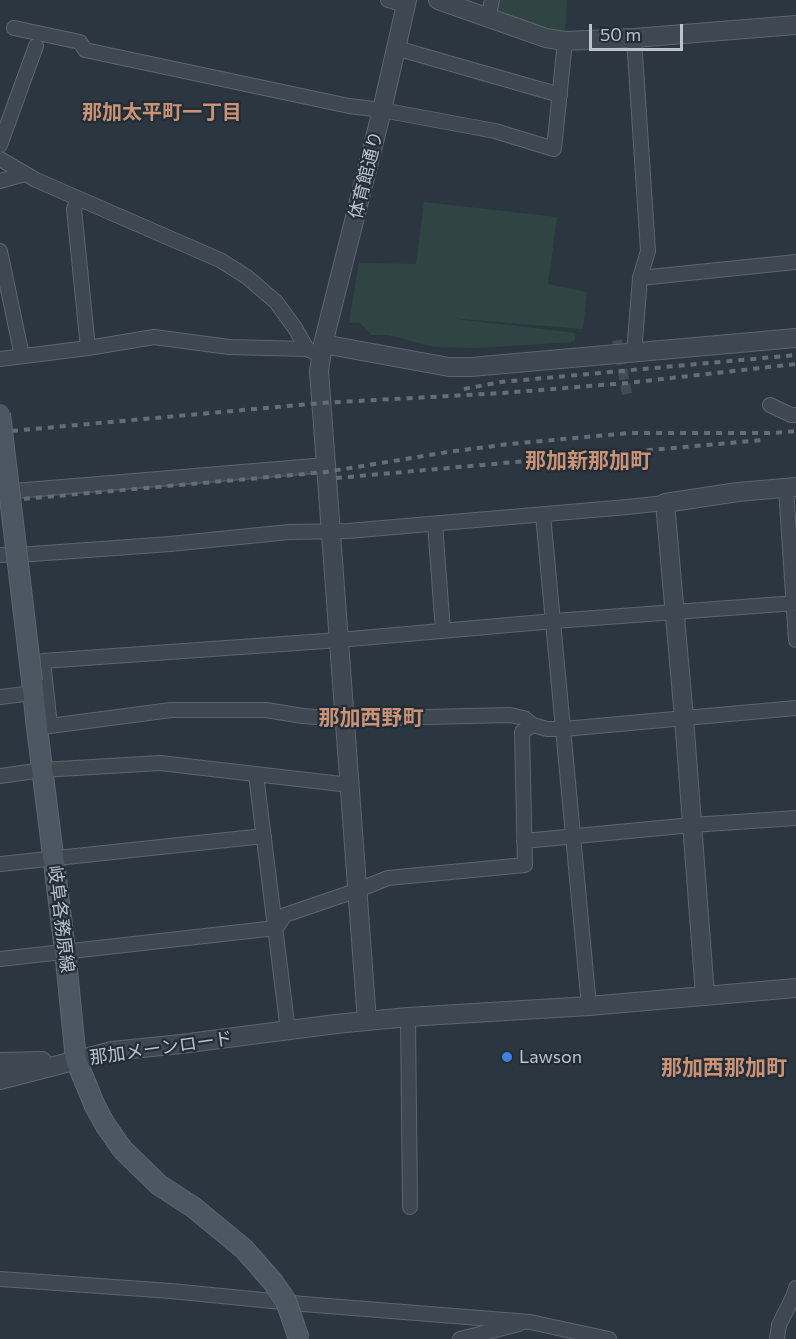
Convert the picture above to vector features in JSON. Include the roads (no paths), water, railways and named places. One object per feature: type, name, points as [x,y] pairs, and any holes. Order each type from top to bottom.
[{"type":"main road","name":"岐阜各務原線","points":[[0,414],[33,687],[44,727],[42,770],[65,950],[76,1060],[95,1106],[123,1150],[159,1185],[193,1207],[244,1250],[273,1282],[286,1301],[299,1339]]},
{"type":"street","points":[[388,0],[406,3]]},
{"type":"street","points":[[438,0],[490,9],[546,38],[565,41],[796,25]]},
{"type":"street","name":"体育館通り","points":[[367,1021],[316,350],[382,110],[406,3]]},
{"type":"street","points":[[14,28],[80,42],[85,50],[349,106],[495,131],[554,149],[565,41]]},
{"type":"street","points":[[634,38],[648,251],[640,278],[634,353]]},
{"type":"street","points":[[0,145],[36,46]]},
{"type":"street","points":[[396,48],[560,95]]},
{"type":"street","points":[[0,159],[36,180],[220,260],[247,277],[276,302],[316,350]]},
{"type":"street","points":[[0,181],[25,174]]},
{"type":"street","points":[[78,199],[74,209],[88,348]]},
{"type":"street","points":[[0,251],[22,356]]},
{"type":"street","points":[[640,278],[796,262]]},
{"type":"street","points":[[0,359],[154,337],[229,346],[316,350],[449,367],[471,367],[796,338]]},
{"type":"street","points":[[770,405],[796,415]]},
{"type":"street","points":[[0,492],[326,465]]},
{"type":"street","points":[[0,555],[170,544],[289,532],[348,531],[435,524],[665,503],[791,487],[796,640]]},
{"type":"street","points":[[665,503],[705,995]]},
{"type":"street","points":[[543,514],[589,1006]]},
{"type":"street","points":[[435,524],[443,631]]},
{"type":"street","points":[[794,603],[339,640],[43,661],[44,727],[171,710],[266,710],[345,719],[510,715],[524,718],[532,725],[547,729],[564,729],[796,708]]},
{"type":"street","points":[[0,697],[33,687]]},
{"type":"street","points":[[0,958],[276,928],[285,915],[388,878],[525,865],[522,732],[532,725]]},
{"type":"street","points":[[0,776],[42,770],[160,763],[350,785]]},
{"type":"street","points":[[256,775],[288,1030]]},
{"type":"street","points":[[524,841],[796,818]]},
{"type":"street","points":[[0,864],[264,836]]},
{"type":"street","points":[[410,1207],[408,1017],[589,1006],[796,988]]},
{"type":"street","name":"那加メーンロード","points":[[0,1080],[112,1051],[408,1017]]},
{"type":"street","points":[[0,1062],[76,1060]]},
{"type":"street","points":[[0,1279],[171,1291],[530,1322],[609,1339]]},
{"type":"street","points":[[777,1339],[779,1325],[794,1297],[796,1288]]},
{"type":"street","points":[[460,1339],[530,1322]]},
{"type":"tunnel","points":[[617,340],[627,394]]},
{"type":"railway","points":[[464,389],[501,382],[796,355]]},
{"type":"railway","points":[[0,432],[321,403],[503,393],[627,383],[796,364]]},
{"type":"railway","points":[[0,501],[326,472],[509,444],[630,433],[796,431]]},
{"type":"railway","points":[[336,478],[763,440]]},
{"type":"place","name":"Lawson","points":[[507,1057]]},
{"type":"district","name":"那加太平町一丁目","points":[[162,112]]},
{"type":"district","name":"那加新那加町","points":[[588,461]]},
{"type":"district","name":"那加西野町","points":[[371,718]]},
{"type":"district","name":"那加西那加町","points":[[724,1068]]}]
